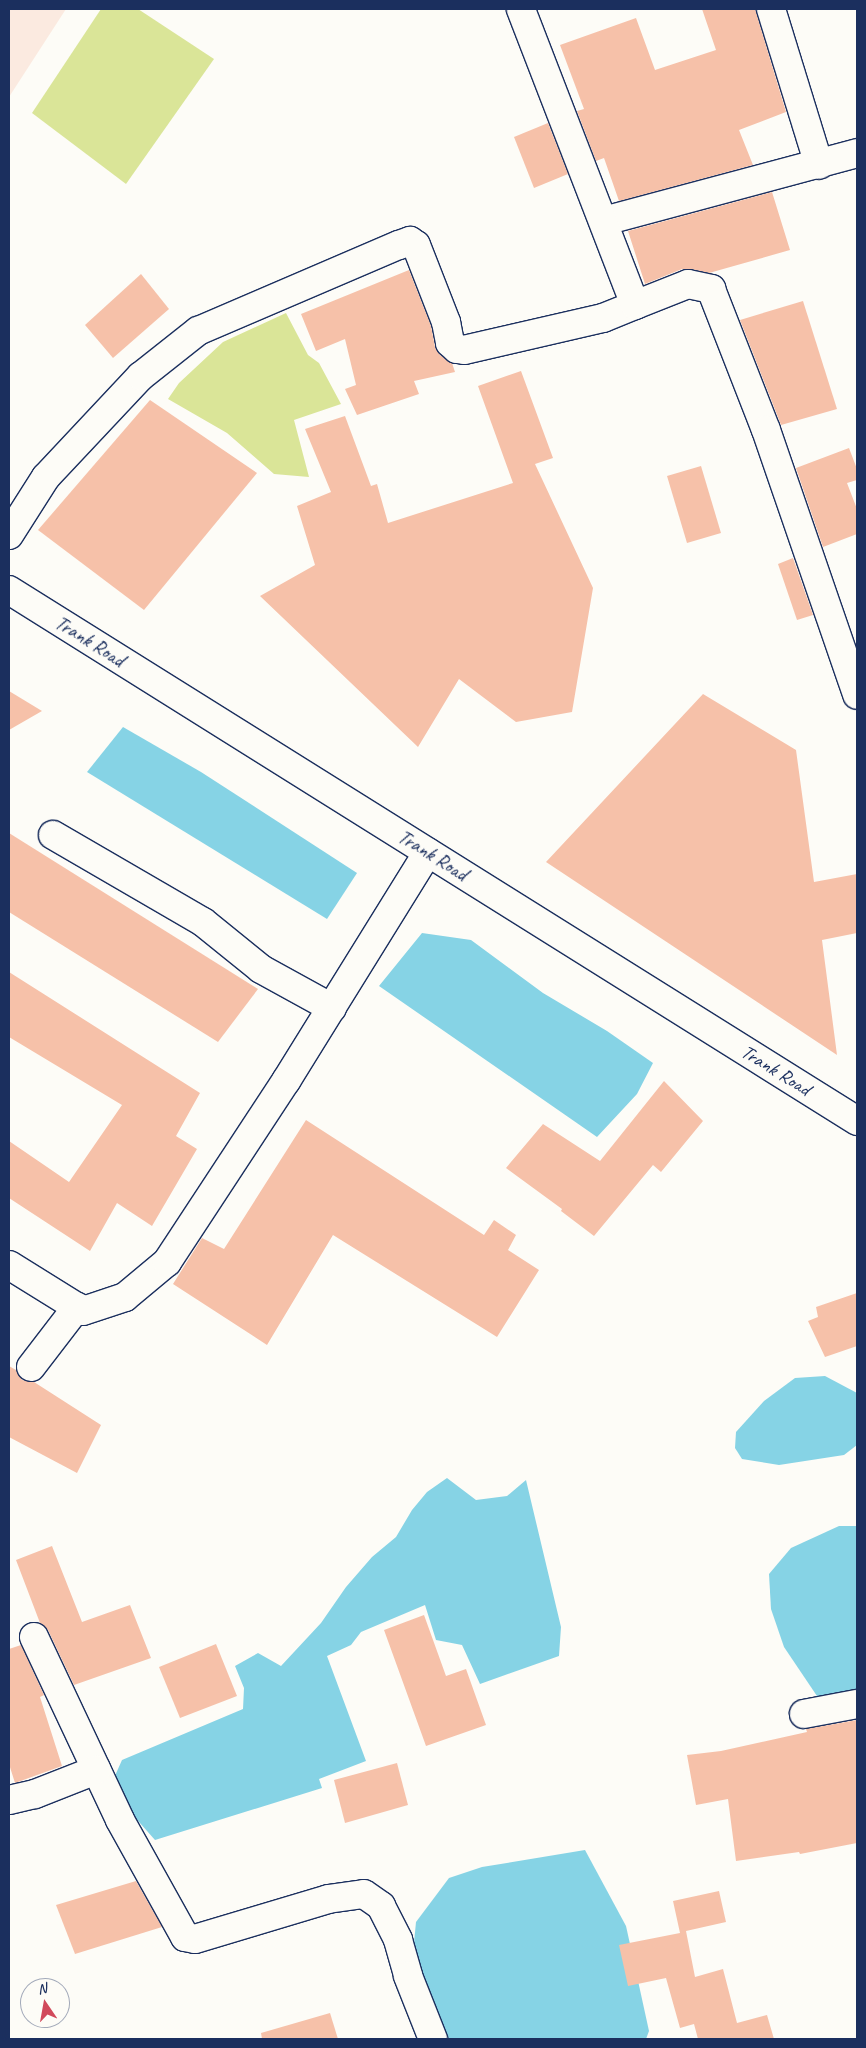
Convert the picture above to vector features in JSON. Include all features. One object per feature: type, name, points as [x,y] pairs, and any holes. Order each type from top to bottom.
[{"type":"street","points":[[521,9],[604,221],[634,305]]},
{"type":"street","points":[[771,9],[819,165]]},
{"type":"street","points":[[604,221],[676,200],[819,165],[857,153]]},
{"type":"street","points":[[9,535],[46,477],[141,376],[198,331],[399,244],[410,242],[416,245],[446,322],[450,343],[457,349],[464,350],[603,318],[688,284],[711,289],[766,430],[857,695]]},
{"type":"street","name":"Trank Road","points":[[9,590],[857,1121]]},
{"type":"street","points":[[53,835],[203,922],[261,969],[332,1008]]},
{"type":"street","points":[[9,1265],[83,1311],[125,1297],[167,1262],[286,1081],[428,852]]},
{"type":"street","points":[[31,1367],[77,1307]]},
{"type":"street","points":[[34,1637],[120,1820],[185,1936],[195,1939],[328,1899],[364,1894],[381,1906],[398,1940],[408,1976],[433,2039]]},
{"type":"street","points":[[804,1714],[857,1704]]},
{"type":"street","points":[[9,1800],[35,1794],[96,1770]]},
{"type":"shaded area","points":[[9,9],[66,9],[9,97]]},
{"type":"green space","points":[[101,9],[138,9],[214,59],[126,184],[32,113]]},
{"type":"green space","points":[[286,313],[308,355],[319,363],[341,404],[294,420],[309,477],[274,474],[227,433],[168,399],[179,383],[223,342]]},
{"type":"water","points":[[123,727],[201,772],[357,873],[327,919],[87,772]]},
{"type":"water","points":[[422,933],[471,940],[543,993],[607,1031],[653,1063],[637,1094],[597,1137],[379,986]]},
{"type":"water","points":[[825,1376],[857,1393],[857,1445],[844,1455],[779,1465],[742,1459],[735,1448],[736,1432],[764,1401],[795,1378]]},
{"type":"water","points":[[447,1478],[476,1500],[507,1496],[526,1480],[561,1627],[559,1656],[480,1684],[462,1645],[436,1640],[425,1605],[361,1632],[351,1645],[327,1656],[366,1761],[319,1779],[322,1788],[155,1840],[124,1805],[114,1778],[122,1760],[243,1709],[244,1688],[235,1666],[258,1653],[281,1666],[321,1623],[346,1587],[372,1557],[396,1537],[412,1510],[427,1492]]},
{"type":"water","points":[[839,1526],[857,1526],[857,1698],[819,1699],[784,1647],[771,1609],[769,1574],[791,1548]]},
{"type":"water","points":[[585,1850],[626,1926],[649,2031],[646,2039],[448,2039],[413,1953],[416,1922],[449,1878],[482,1867]]},
{"type":"building","points":[[702,9],[755,9],[786,112],[739,130],[753,165],[619,201],[604,158],[596,161],[577,111],[584,109],[560,45],[636,18],[655,70],[716,50]]},
{"type":"building","points":[[548,123],[568,174],[534,188],[514,137]]},
{"type":"building","points":[[772,192],[790,250],[709,273],[682,269],[645,284],[628,231]]},
{"type":"building","points":[[409,270],[431,326],[435,347],[440,355],[452,363],[455,372],[414,381],[419,394],[357,415],[345,389],[356,385],[345,339],[316,351],[301,314]]},
{"type":"building","points":[[141,274],[169,309],[113,358],[85,325]]},
{"type":"building","points":[[803,301],[837,409],[781,425],[740,320]]},
{"type":"building","points":[[521,371],[553,458],[535,464],[593,588],[572,712],[516,722],[459,679],[418,747],[260,596],[315,565],[297,506],[331,492],[305,429],[345,416],[371,486],[377,484],[388,523],[513,483],[478,386]]},
{"type":"building","points":[[150,400],[257,473],[144,610],[38,530]]},
{"type":"building","points":[[849,448],[857,469],[857,480],[847,483],[857,509],[857,534],[823,547],[796,468]]},
{"type":"building","points":[[701,466],[721,533],[687,543],[667,476]]},
{"type":"building","points":[[793,558],[813,615],[797,620],[778,564]]},
{"type":"building","points":[[9,691],[42,711],[9,730]]},
{"type":"building","points":[[703,694],[796,750],[814,882],[857,874],[857,933],[822,940],[837,1055],[546,862]]},
{"type":"building","points":[[9,833],[258,989],[218,1042],[9,912]]},
{"type":"building","points":[[9,972],[200,1093],[176,1136],[197,1149],[152,1226],[117,1203],[90,1251],[9,1198],[9,1141],[69,1182],[122,1105],[9,1037]]},
{"type":"building","points":[[664,1081],[703,1121],[661,1172],[653,1165],[594,1236],[561,1211],[562,1209],[506,1168],[543,1124],[600,1161]]},
{"type":"building","points":[[306,1120],[484,1235],[494,1220],[516,1235],[508,1250],[539,1270],[497,1337],[333,1235],[267,1345],[173,1284],[202,1238],[224,1249]]},
{"type":"building","points":[[857,1293],[857,1346],[825,1357],[808,1321],[818,1317],[816,1307]]},
{"type":"building","points":[[9,1366],[16,1370],[22,1380],[34,1382],[101,1425],[77,1473],[9,1437]]},
{"type":"building","points":[[52,1546],[82,1622],[130,1605],[151,1658],[74,1685],[48,1630],[40,1623],[16,1560]]},
{"type":"building","points":[[424,1615],[446,1676],[466,1669],[486,1725],[426,1746],[384,1630]]},
{"type":"building","points":[[216,1644],[237,1696],[180,1718],[159,1667]]},
{"type":"building","points":[[21,1645],[44,1695],[40,1697],[62,1766],[15,1783],[9,1764],[9,1649]]},
{"type":"building","points":[[857,1720],[857,1843],[800,1854],[799,1852],[736,1861],[728,1799],[696,1805],[687,1755],[721,1751],[807,1732],[806,1729]]},
{"type":"building","points":[[397,1763],[408,1805],[345,1823],[334,1780]]},
{"type":"building","points":[[136,1881],[162,1927],[75,1954],[56,1905]]},
{"type":"building","points":[[719,1891],[726,1922],[686,1931],[695,1977],[723,1969],[737,2023],[767,2015],[774,2039],[698,2039],[694,2024],[680,2028],[666,1978],[628,1986],[619,1945],[680,1933],[673,1901]]},
{"type":"building","points":[[330,2013],[338,2039],[262,2039],[261,2033]]}]
